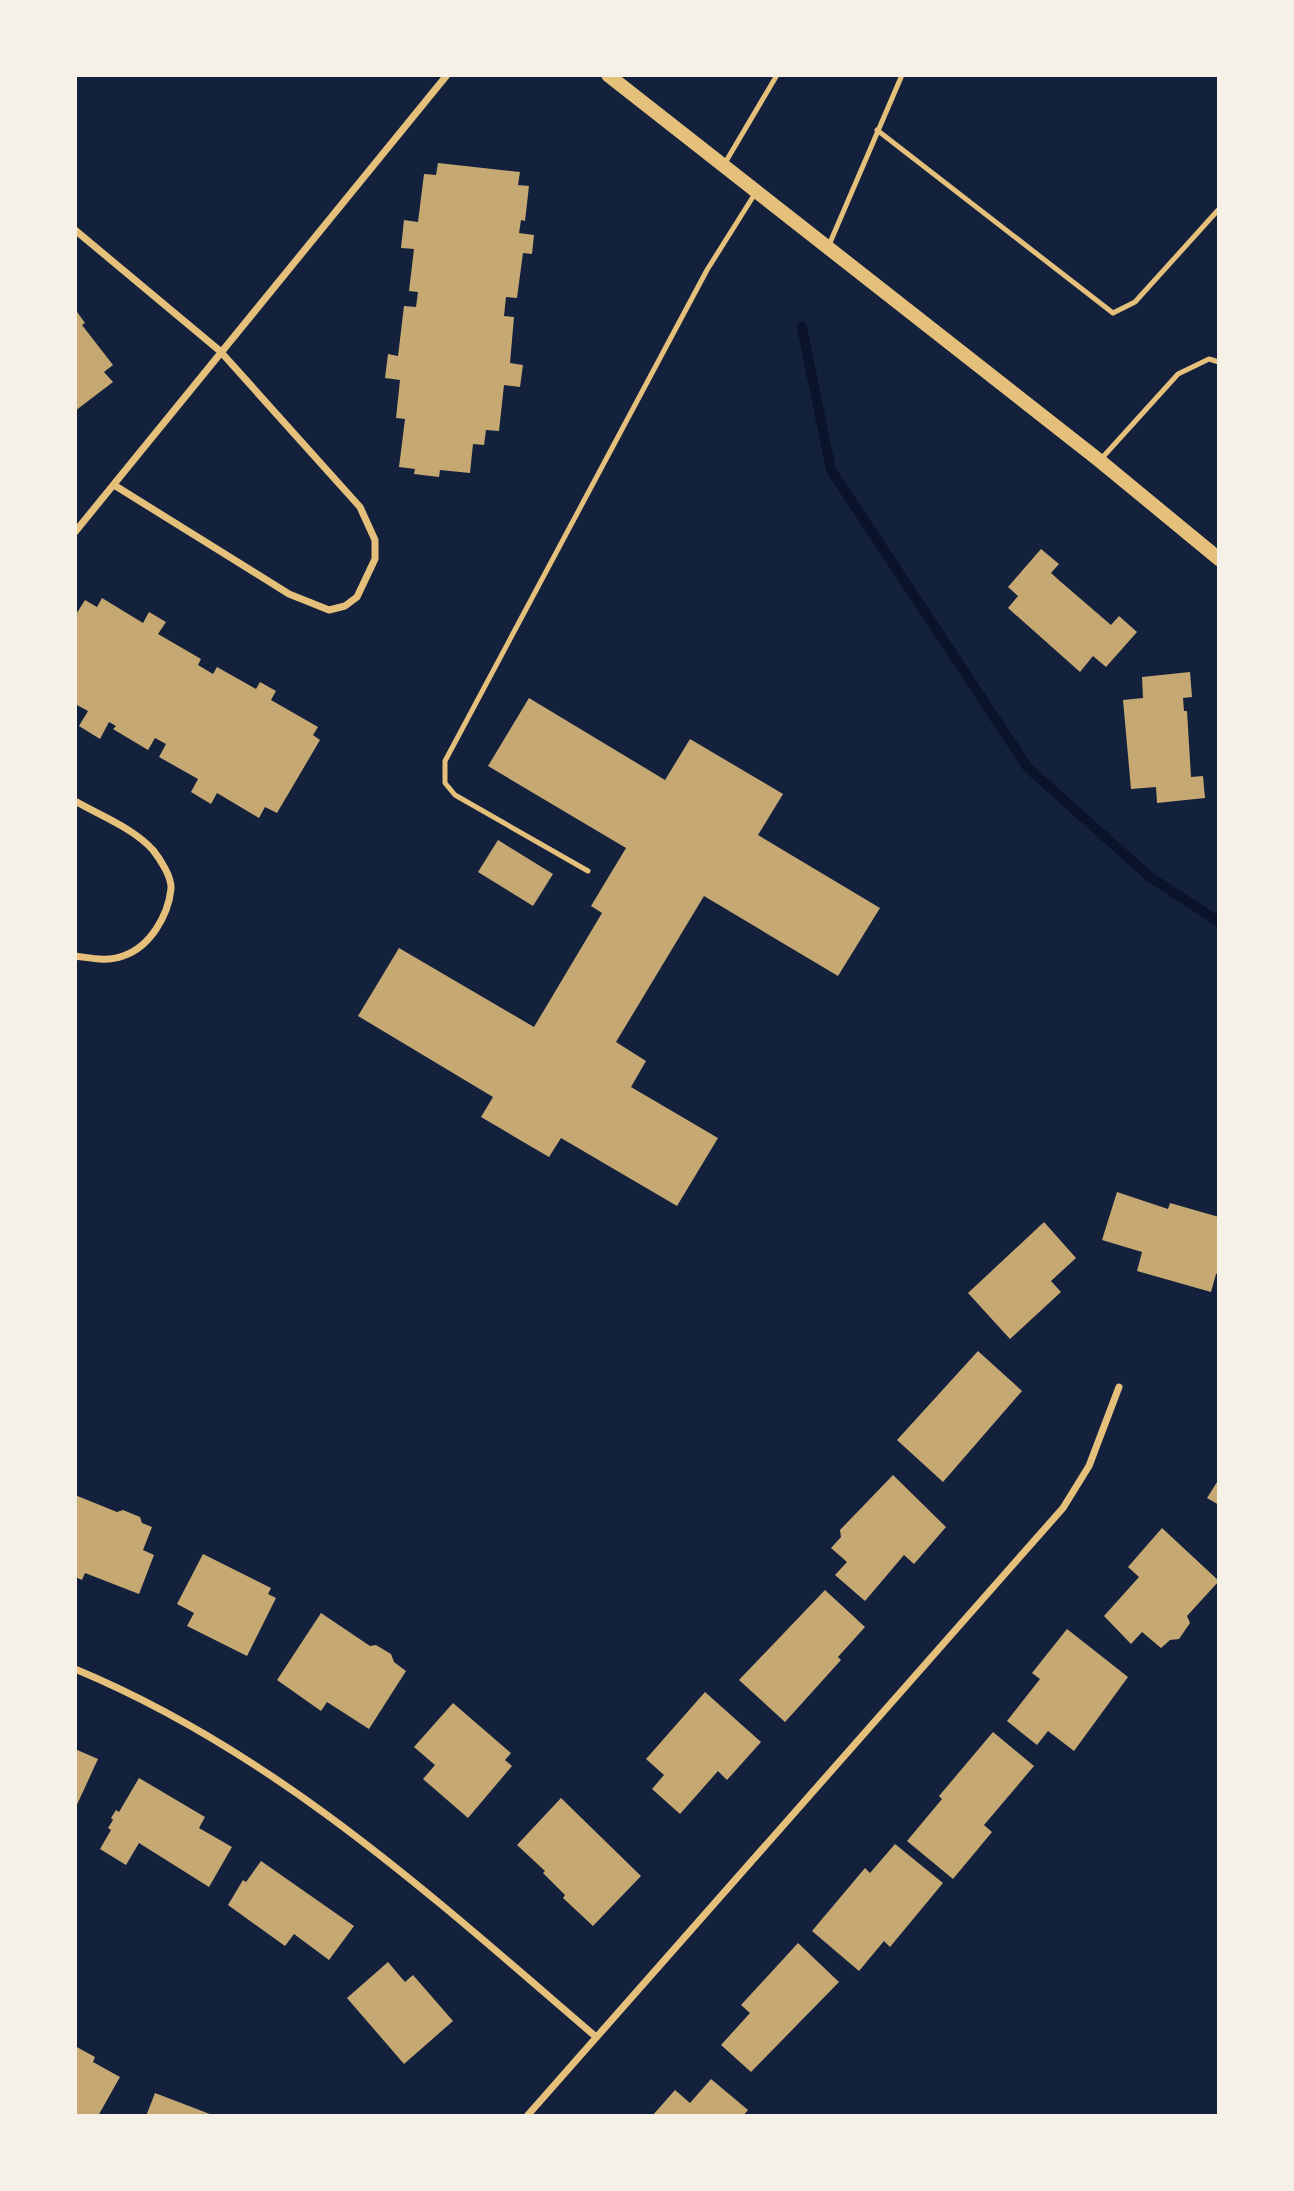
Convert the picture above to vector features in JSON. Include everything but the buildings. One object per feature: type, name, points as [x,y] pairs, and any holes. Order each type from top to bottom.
[{"type":"main road","points":[[608,75],[1100,461],[1219,559]]},
{"type":"street","points":[[75,532],[447,75]]},
{"type":"street","points":[[75,230],[220,351],[360,507],[375,540],[375,559],[357,597],[345,606],[329,610],[309,604],[114,485]]},
{"type":"street","points":[[75,801],[133,834],[153,851],[168,874],[171,888],[159,923],[150,939],[137,950],[121,957],[100,960],[75,956]]},
{"type":"street","points":[[527,2116],[1063,1508],[1088,1466],[1119,1387]]},
{"type":"street","points":[[75,1669],[121,1688],[238,1752],[313,1803],[385,1856],[595,2036]]},
{"type":"lane","points":[[723,166],[777,75]]},
{"type":"lane","points":[[828,248],[902,75]]},
{"type":"lane","points":[[877,130],[1113,313],[1135,302],[1219,209]]},
{"type":"lane","points":[[588,871],[455,794],[445,783],[445,761],[707,270],[756,192]]},
{"type":"lane","points":[[1100,461],[1178,374],[1209,359],[1219,362]]},
{"type":"waterway","points":[[802,327],[831,470],[1028,768],[1150,877],[1219,922]]}]
